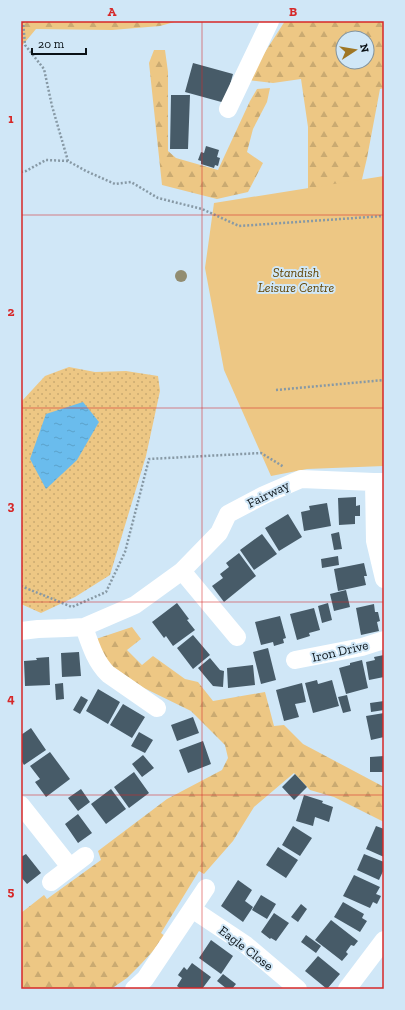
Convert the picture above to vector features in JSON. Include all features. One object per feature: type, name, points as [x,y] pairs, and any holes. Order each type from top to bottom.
[{"type":"street","points":[[228,110],[270,21]]},
{"type":"street","name":"Fairway","points":[[21,631],[84,627],[135,605],[182,571],[219,533],[228,514],[264,495],[301,479],[379,482]]},
{"type":"street","points":[[379,482],[375,541],[384,579]]},
{"type":"street","points":[[182,571],[237,637]]},
{"type":"street","points":[[84,627],[96,659],[108,674],[156,708]]},
{"type":"street","name":"Iron Drive","points":[[296,660],[362,647],[384,640]]},
{"type":"street","points":[[21,805],[70,867]]},
{"type":"street","points":[[51,882],[85,856]]},
{"type":"street","points":[[134,989],[146,979],[206,888]]},
{"type":"street","name":"Eagle Close","points":[[192,909],[246,945],[298,989]]},
{"type":"street","points":[[350,988],[384,940]]},
{"type":"path","points":[[23,21],[25,45],[44,69],[52,106],[68,161]]},
{"type":"path","points":[[21,172],[26,171],[46,160],[68,161],[115,184],[131,182],[158,198],[202,209],[239,226],[384,216]]},
{"type":"path","points":[[276,390],[384,380]]},
{"type":"path","points":[[21,586],[72,607],[106,592],[125,552],[149,459],[261,453],[301,479]]},
{"type":"green space","points":[[21,21],[178,21],[160,26],[112,30],[36,29],[21,47]]},
{"type":"green space","points":[[285,21],[384,21],[384,88],[380,89],[367,158],[355,209],[308,190],[308,127],[301,79],[273,83],[247,80]]},
{"type":"green space","points":[[154,50],[165,50],[168,72],[168,151],[176,158],[218,170],[257,89],[270,88],[267,102],[253,129],[247,152],[263,163],[248,192],[217,199],[162,185],[149,63]]},
{"type":"green space","name":"Standish Leisure Centre","points":[[384,176],[384,466],[307,469],[271,476],[224,370],[205,268],[214,203]]},
{"type":"green space","points":[[69,367],[95,372],[126,371],[158,376],[160,391],[146,456],[110,575],[75,597],[41,613],[21,604],[21,402],[45,376]]},
{"type":"green space","points":[[132,627],[141,639],[127,650],[142,665],[153,656],[185,679],[198,682],[213,701],[265,692],[274,726],[284,725],[303,744],[384,787],[384,822],[334,797],[310,790],[294,773],[254,807],[233,841],[204,874],[199,871],[161,933],[166,937],[127,978],[111,989],[21,989],[21,913],[44,895],[47,899],[101,860],[98,851],[167,799],[222,770],[228,758],[225,745],[191,711],[144,688],[104,661],[96,639]]},
{"type":"water","points":[[83,402],[99,422],[77,460],[46,489],[30,459],[46,414]]},
{"type":"building","points":[[193,63],[233,74],[225,103],[185,92]]},
{"type":"building","points":[[171,95],[190,95],[188,149],[170,149]]},
{"type":"building","points":[[206,146],[219,150],[217,157],[220,158],[218,166],[215,165],[214,168],[201,164],[201,161],[198,160],[201,152],[204,153]]},
{"type":"building","points":[[356,497],[356,506],[360,505],[360,516],[355,516],[355,524],[339,525],[338,498]]},
{"type":"building","points":[[327,503],[331,526],[304,531],[301,512],[310,510],[309,506]]},
{"type":"building","points":[[288,514],[302,537],[279,551],[265,528]]},
{"type":"building","points":[[339,532],[342,549],[334,550],[331,534]]},
{"type":"building","points":[[262,534],[277,554],[254,570],[240,550]]},
{"type":"building","points":[[239,553],[256,576],[224,602],[212,586],[223,578],[220,574],[229,567],[226,563]]},
{"type":"building","points":[[338,556],[339,565],[322,568],[321,559]]},
{"type":"building","points":[[364,563],[367,576],[364,576],[366,585],[338,591],[334,569]]},
{"type":"building","points":[[346,590],[350,607],[334,611],[330,594]]},
{"type":"building","points":[[177,603],[195,630],[173,646],[166,636],[164,638],[152,622]]},
{"type":"building","points":[[328,603],[332,620],[322,623],[318,606]]},
{"type":"building","points":[[374,604],[375,612],[378,612],[380,621],[377,622],[379,631],[361,635],[356,608]]},
{"type":"building","points":[[314,608],[320,630],[309,633],[310,636],[297,640],[290,614]]},
{"type":"building","points":[[280,616],[286,638],[283,639],[284,643],[274,646],[273,642],[261,645],[255,622]]},
{"type":"building","points":[[193,635],[210,655],[193,669],[177,648]]},
{"type":"building","points":[[268,648],[276,680],[261,684],[253,652]]},
{"type":"building","points":[[79,652],[81,676],[62,677],[61,653]]},
{"type":"building","points":[[384,655],[384,677],[369,680],[366,662],[375,660],[374,657]]},
{"type":"building","points":[[49,657],[50,685],[25,686],[24,661]]},
{"type":"building","points":[[210,658],[220,670],[224,671],[223,687],[213,686],[198,668]]},
{"type":"building","points":[[362,660],[368,688],[346,694],[339,668]]},
{"type":"building","points":[[253,665],[255,685],[228,688],[227,668]]},
{"type":"building","points":[[317,680],[318,684],[332,680],[339,706],[313,713],[305,683]]},
{"type":"building","points":[[63,683],[64,699],[56,700],[55,684]]},
{"type":"building","points":[[302,683],[306,702],[295,704],[299,717],[284,721],[276,690]]},
{"type":"building","points":[[98,689],[120,702],[108,724],[86,711]]},
{"type":"building","points":[[347,695],[351,711],[343,713],[338,697]]},
{"type":"building","points":[[81,696],[88,700],[80,714],[73,710]]},
{"type":"building","points":[[384,701],[384,710],[371,712],[370,703]]},
{"type":"building","points":[[123,704],[145,717],[132,738],[110,725]]},
{"type":"building","points":[[384,713],[384,737],[371,740],[366,716]]},
{"type":"building","points":[[193,717],[199,733],[177,741],[171,725]]},
{"type":"building","points":[[31,728],[46,750],[24,765],[21,760],[21,735]]},
{"type":"building","points":[[139,732],[153,740],[145,753],[131,746]]},
{"type":"building","points":[[203,741],[211,764],[188,773],[179,750]]},
{"type":"building","points":[[50,752],[70,779],[46,797],[35,782],[40,779],[30,766]]},
{"type":"building","points":[[143,755],[154,768],[142,777],[132,764]]},
{"type":"building","points":[[384,756],[384,772],[370,772],[370,757]]},
{"type":"building","points":[[134,772],[149,793],[129,808],[114,787]]},
{"type":"building","points":[[295,774],[307,787],[294,800],[282,787]]},
{"type":"building","points":[[81,789],[90,802],[78,811],[68,798]]},
{"type":"building","points":[[111,789],[126,809],[106,824],[91,804]]},
{"type":"building","points":[[304,795],[323,801],[322,803],[333,807],[329,822],[315,817],[313,826],[296,821]]},
{"type":"building","points":[[78,814],[92,833],[78,843],[65,824]]},
{"type":"building","points":[[293,826],[312,838],[300,856],[282,845]]},
{"type":"building","points":[[376,826],[384,829],[384,857],[366,849]]},
{"type":"building","points":[[278,847],[298,860],[286,878],[266,865]]},
{"type":"building","points":[[26,854],[41,873],[27,884],[21,877],[21,857]]},
{"type":"building","points":[[364,854],[384,862],[384,869],[379,880],[357,870]]},
{"type":"building","points":[[354,875],[380,887],[376,894],[381,896],[377,904],[373,902],[370,908],[343,896]]},
{"type":"building","points":[[238,880],[252,890],[245,901],[253,907],[243,922],[221,906]]},
{"type":"building","points":[[261,895],[276,904],[267,919],[252,910]]},
{"type":"building","points":[[343,902],[364,914],[362,918],[367,921],[360,932],[334,917]]},
{"type":"building","points":[[301,904],[307,909],[298,922],[291,917]]},
{"type":"building","points":[[274,913],[289,923],[276,941],[271,938],[270,939],[261,932]]},
{"type":"building","points":[[331,920],[358,941],[354,946],[351,945],[346,952],[348,954],[342,961],[315,940]]},
{"type":"building","points":[[306,935],[321,946],[316,953],[301,942]]},
{"type":"building","points":[[211,940],[233,956],[221,974],[199,958]]},
{"type":"building","points":[[318,956],[340,974],[327,989],[305,971]]},
{"type":"building","points":[[192,963],[211,977],[202,989],[181,989],[177,986],[182,978],[178,975],[184,967],[187,970]]},
{"type":"building","points":[[223,974],[236,984],[232,989],[227,989],[217,981]]}]
